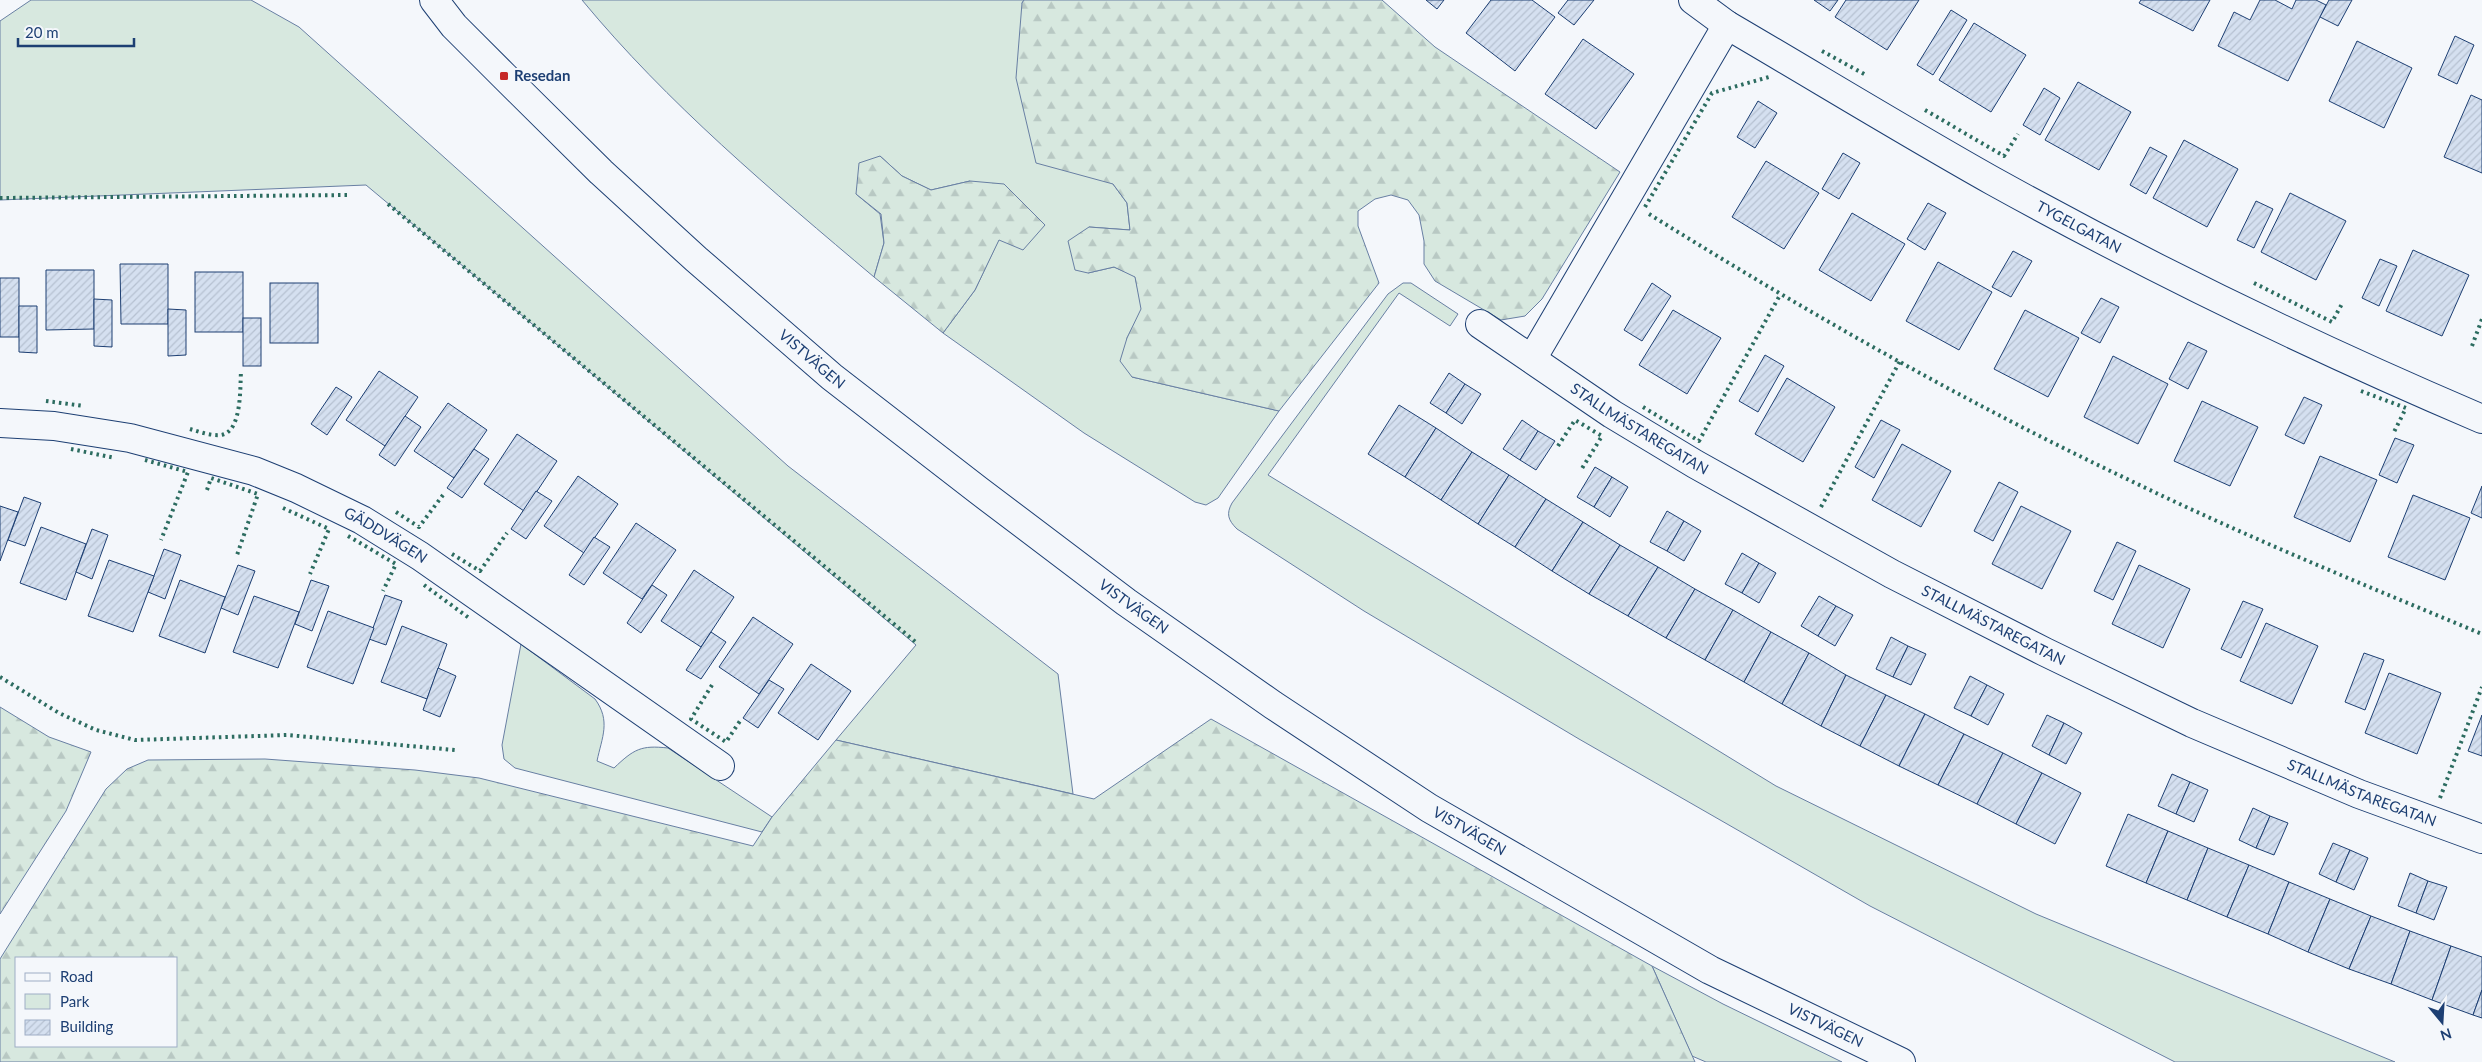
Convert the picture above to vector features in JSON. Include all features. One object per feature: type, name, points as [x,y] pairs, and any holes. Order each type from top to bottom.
[{"type":"street","name":"VISTVÄGEN","points":[[414,0],[454,26]]},
{"type":"street","name":"VISTVÄGEN","points":[[434,0],[454,26],[600,172],[696,260],[825,371],[1126,602],[1273,705],[1428,808],[1710,970],[1901,1062]]},
{"type":"street","name":"TYGELGATAN","points":[[1693,0],[1728,25],[1993,181],[2202,291],[2357,366],[2482,419]]},
{"type":"street","points":[[1532,360],[1728,25]]},
{"type":"street","name":"STALLMÄSTAREGATAN","points":[[1480,324],[1612,414],[1694,464],[1892,574],[2045,652],[2210,730],[2359,794],[2482,839]]},
{"type":"street","name":"GÄDDVÄGEN","points":[[0,423],[54,426],[130,438],[254,471],[296,488],[362,520],[420,556],[720,766]]},
{"type":"green space","points":[[31,0],[251,0],[299,27],[788,466],[1058,674],[1073,794],[836,740],[916,645],[366,185],[0,200],[0,21]]},
{"type":"green space","points":[[582,0],[1024,0],[1022,3],[1113,184],[1127,203],[1130,230],[1089,227],[1088,273],[1114,267],[1135,276],[1142,309],[1127,338],[1132,377],[1279,411],[1218,498],[1206,505],[1195,502],[1084,433],[943,333],[975,290],[999,239],[970,181],[931,190],[902,176],[880,156],[856,194],[880,214],[884,243],[874,277],[759,179],[685,110],[649,75]]},
{"type":"green space","points":[[1024,0],[1382,0],[1435,47],[1620,172],[1542,299],[1525,316],[1501,320],[1435,281],[1424,264],[1424,241],[1419,215],[1408,200],[1391,195],[1375,199],[1358,211],[1358,226],[1379,283],[1279,411],[1132,377],[1120,361],[1127,338],[1141,309],[1135,277],[1114,267],[1088,273],[1075,270],[1068,241],[1089,227],[1130,230],[1127,203],[1113,184],[1036,163],[1016,78],[1022,3]]},
{"type":"green space","points":[[880,156],[902,176],[931,190],[970,181],[1004,184],[1045,225],[1023,250],[999,240],[975,290],[943,333],[874,277],[884,243],[881,214],[856,194],[859,163]]},
{"type":"green space","points":[[1403,283],[1411,283],[1458,314],[1450,326],[1399,293],[1268,475],[1776,786],[2036,914],[2395,1062],[2175,1062],[1870,906],[1579,739],[1364,611],[1237,529],[1229,517],[1232,503],[1388,294]]},
{"type":"green space","points":[[521,644],[595,699],[600,707],[604,722],[603,737],[597,761],[614,768],[627,756],[638,750],[651,747],[668,748],[772,817],[762,832],[515,768],[504,759],[502,745]]},
{"type":"green space","points":[[0,707],[49,737],[91,752],[66,811],[0,914]]},
{"type":"green space","points":[[1211,719],[1652,966],[1695,1062],[0,1062],[0,959],[106,789],[127,769],[148,760],[265,759],[415,770],[479,778],[753,846],[772,817],[836,740],[1094,799]]},
{"type":"green space","points":[[1652,966],[1723,1004],[1842,1062],[1706,1062],[1692,1056]]},
{"type":"building","points":[[1426,0],[1444,0],[1437,9]]},
{"type":"building","points":[[1491,0],[1532,0],[1555,17],[1515,71],[1466,33]]},
{"type":"building","points":[[1568,0],[1594,0],[1574,25],[1558,13]]},
{"type":"building","points":[[1814,0],[1838,0],[1830,11]]},
{"type":"building","points":[[1846,0],[1919,0],[1887,50],[1835,17]]},
{"type":"building","points":[[2141,0],[2210,0],[2193,31],[2139,3]]},
{"type":"building","points":[[2260,0],[2275,0],[2292,9],[2296,0],[2316,0],[2326,5],[2288,81],[2218,46],[2234,12],[2250,20]]},
{"type":"building","points":[[2329,0],[2352,0],[2338,26],[2320,17]]},
{"type":"building","points":[[1951,10],[1967,20],[1933,75],[1917,65]]},
{"type":"building","points":[[1974,23],[2026,55],[1991,112],[1939,80]]},
{"type":"building","points":[[2455,36],[2474,45],[2457,84],[2438,75]]},
{"type":"building","points":[[1583,39],[1634,74],[1596,129],[1545,94]]},
{"type":"building","points":[[2357,41],[2412,68],[2384,128],[2329,101]]},
{"type":"building","points":[[2078,82],[2131,112],[2099,170],[2045,140]]},
{"type":"building","points":[[2044,88],[2060,98],[2040,135],[2023,125]]},
{"type":"building","points":[[2471,95],[2482,100],[2482,173],[2444,157]]},
{"type":"building","points":[[1758,101],[1777,113],[1755,148],[1737,137]]},
{"type":"building","points":[[2184,140],[2238,169],[2207,227],[2153,198]]},
{"type":"building","points":[[2150,147],[2167,156],[2146,194],[2130,185]]},
{"type":"building","points":[[1843,153],[1860,163],[1839,199],[1822,189]]},
{"type":"building","points":[[1766,161],[1819,193],[1784,249],[1732,217]]},
{"type":"building","points":[[2290,193],[2346,221],[2316,280],[2261,252]]},
{"type":"building","points":[[2256,201],[2273,209],[2254,248],[2237,240]]},
{"type":"building","points":[[1928,203],[1946,213],[1925,250],[1907,239]]},
{"type":"building","points":[[1852,213],[1905,244],[1871,301],[1819,270]]},
{"type":"building","points":[[2413,250],[2469,275],[2442,336],[2386,311]]},
{"type":"building","points":[[2013,251],[2032,261],[2011,297],[1992,287]]},
{"type":"building","points":[[2380,259],[2397,266],[2379,306],[2362,298]]},
{"type":"building","points":[[1938,262],[1992,292],[1959,350],[1906,321]]},
{"type":"building","points":[[120,264],[168,264],[168,324],[121,324]]},
{"type":"building","points":[[46,270],[94,270],[94,329],[46,330]]},
{"type":"building","points":[[195,272],[243,272],[243,332],[195,332]]},
{"type":"building","points":[[0,278],[19,278],[19,337],[0,337]]},
{"type":"building","points":[[270,283],[318,283],[318,343],[270,343]]},
{"type":"building","points":[[1652,283],[1671,296],[1642,341],[1624,330]]},
{"type":"building","points":[[2101,298],[2119,307],[2100,343],[2081,333]]},
{"type":"building","points":[[94,299],[112,300],[112,347],[94,346]]},
{"type":"building","points":[[19,306],[37,306],[37,353],[19,352]]},
{"type":"building","points":[[168,309],[186,310],[186,355],[168,356]]},
{"type":"building","points":[[1673,310],[1721,338],[1687,394],[1639,365]]},
{"type":"building","points":[[2025,310],[2079,338],[2048,397],[1994,369]]},
{"type":"building","points":[[243,318],[261,318],[261,366],[243,366]]},
{"type":"building","points":[[2188,342],[2207,351],[2188,389],[2169,379]]},
{"type":"building","points":[[1765,355],[1784,366],[1758,412],[1739,401]]},
{"type":"building","points":[[2113,356],[2168,384],[2138,444],[2084,417]]},
{"type":"building","points":[[379,371],[418,397],[385,446],[346,420]]},
{"type":"building","points":[[1449,373],[1465,384],[1446,413],[1430,403]]},
{"type":"building","points":[[1787,378],[1835,407],[1803,462],[1755,434]]},
{"type":"building","points":[[1465,384],[1481,394],[1462,424],[1446,413]]},
{"type":"building","points":[[336,387],[352,397],[327,435],[311,424]]},
{"type":"building","points":[[2304,397],[2322,405],[2304,444],[2285,435]]},
{"type":"building","points":[[2202,401],[2258,427],[2230,486],[2174,461]]},
{"type":"building","points":[[448,403],[487,430],[454,478],[414,451]]},
{"type":"building","points":[[1399,405],[1436,428],[1405,477],[1368,454]]},
{"type":"building","points":[[405,416],[421,427],[395,466],[379,455]]},
{"type":"building","points":[[1522,420],[1538,431],[1520,460],[1503,449]]},
{"type":"building","points":[[1881,420],[1900,430],[1874,478],[1855,467]]},
{"type":"building","points":[[1436,428],[1472,452],[1441,500],[1405,477]]},
{"type":"building","points":[[1538,431],[1555,441],[1536,470],[1520,460]]},
{"type":"building","points":[[517,434],[557,461],[524,511],[484,484]]},
{"type":"building","points":[[2395,438],[2414,445],[2397,483],[2379,475]]},
{"type":"building","points":[[1902,444],[1951,471],[1921,527],[1872,500]]},
{"type":"building","points":[[474,449],[489,459],[462,498],[447,488]]},
{"type":"building","points":[[1472,452],[1509,475],[1478,524],[1441,500]]},
{"type":"building","points":[[2320,456],[2377,480],[2350,542],[2294,517]]},
{"type":"building","points":[[1595,467],[1612,477],[1594,507],[1577,497]]},
{"type":"building","points":[[1509,475],[1546,499],[1515,547],[1478,524]]},
{"type":"building","points":[[578,476],[618,504],[584,553],[544,526]]},
{"type":"building","points":[[1612,477],[1628,487],[1610,517],[1594,507]]},
{"type":"building","points":[[1999,482],[2018,492],[1993,541],[1974,531]]},
{"type":"building","points":[[2482,486],[2482,518],[2471,513]]},
{"type":"building","points":[[536,491],[552,501],[526,539],[511,529]]},
{"type":"building","points":[[2413,495],[2470,518],[2445,580],[2388,557]]},
{"type":"building","points":[[24,497],[41,503],[25,546],[8,540]]},
{"type":"building","points":[[1546,499],[1583,522],[1552,571],[1515,547]]},
{"type":"building","points":[[0,506],[18,512],[0,561]]},
{"type":"building","points":[[2021,506],[2071,531],[2042,589],[1992,564]]},
{"type":"building","points":[[1667,511],[1684,521],[1667,551],[1650,542]]},
{"type":"building","points":[[1684,521],[1701,531],[1684,561],[1667,551]]},
{"type":"building","points":[[1583,522],[1620,545],[1589,594],[1552,571]]},
{"type":"building","points":[[636,523],[676,550],[642,599],[603,573]]},
{"type":"building","points":[[41,527],[86,544],[66,600],[20,583]]},
{"type":"building","points":[[92,529],[108,535],[92,579],[76,572]]},
{"type":"building","points":[[594,537],[610,547],[584,585],[569,575]]},
{"type":"building","points":[[2117,542],[2136,551],[2113,600],[2094,591]]},
{"type":"building","points":[[1620,545],[1658,567],[1628,616],[1589,594]]},
{"type":"building","points":[[164,549],[181,555],[165,599],[148,592]]},
{"type":"building","points":[[1742,553],[1759,563],[1742,593],[1725,584]]},
{"type":"building","points":[[109,560],[154,576],[133,632],[88,616]]},
{"type":"building","points":[[1759,563],[1776,573],[1759,603],[1742,593]]},
{"type":"building","points":[[238,565],[255,571],[238,615],[221,608]]},
{"type":"building","points":[[2139,565],[2190,589],[2163,648],[2112,624]]},
{"type":"building","points":[[1658,567],[1695,589],[1666,638],[1628,616]]},
{"type":"building","points":[[694,570],[734,597],[701,647],[661,621]]},
{"type":"building","points":[[180,580],[225,597],[205,653],[159,636]]},
{"type":"building","points":[[311,580],[329,586],[312,631],[295,624]]},
{"type":"building","points":[[652,585],[667,595],[641,633],[627,623]]},
{"type":"building","points":[[1695,589],[1733,610],[1705,660],[1666,638]]},
{"type":"building","points":[[385,595],[402,601],[386,645],[369,639]]},
{"type":"building","points":[[254,596],[299,612],[278,668],[233,652]]},
{"type":"building","points":[[1819,596],[1836,606],[1818,636],[1801,626]]},
{"type":"building","points":[[2243,601],[2263,609],[2241,658],[2221,649]]},
{"type":"building","points":[[1836,606],[1853,615],[1835,646],[1818,636]]},
{"type":"building","points":[[1733,610],[1771,632],[1744,682],[1705,660]]},
{"type":"building","points":[[328,611],[374,628],[353,684],[307,667]]},
{"type":"building","points":[[753,617],[793,644],[759,694],[719,667]]},
{"type":"building","points":[[2266,623],[2318,646],[2292,704],[2240,681]]},
{"type":"building","points":[[402,626],[447,644],[427,699],[381,682]]},
{"type":"building","points":[[711,632],[726,642],[701,679],[686,670]]},
{"type":"building","points":[[1771,632],[1809,653],[1782,704],[1744,682]]},
{"type":"building","points":[[1891,637],[1908,646],[1893,677],[1876,669]]},
{"type":"building","points":[[1908,646],[1926,654],[1911,685],[1893,677]]},
{"type":"building","points":[[1809,653],[1846,675],[1821,726],[1782,704]]},
{"type":"building","points":[[2364,653],[2384,660],[2365,710],[2345,702]]},
{"type":"building","points":[[811,664],[851,691],[818,740],[778,713]]},
{"type":"building","points":[[438,668],[456,676],[440,717],[423,710]]},
{"type":"building","points":[[2389,673],[2441,693],[2417,754],[2365,733]]},
{"type":"building","points":[[1846,675],[1886,695],[1860,746],[1821,726]]},
{"type":"building","points":[[1970,676],[1987,685],[1971,716],[1954,708]]},
{"type":"building","points":[[769,680],[784,689],[758,728],[743,718]]},
{"type":"building","points":[[1987,685],[2004,694],[1988,725],[1971,716]]},
{"type":"building","points":[[1886,695],[1925,714],[1899,766],[1860,746]]},
{"type":"building","points":[[1925,714],[1964,734],[1938,785],[1899,766]]},
{"type":"building","points":[[2047,715],[2064,723],[2049,755],[2032,746]]},
{"type":"building","points":[[2482,715],[2482,756],[2468,751]]},
{"type":"building","points":[[2064,723],[2082,733],[2066,764],[2049,755]]},
{"type":"building","points":[[1964,734],[2003,753],[1977,804],[1938,785]]},
{"type":"building","points":[[2003,753],[2042,773],[2016,824],[1977,804]]},
{"type":"building","points":[[2042,773],[2081,793],[2055,844],[2016,824]]},
{"type":"building","points":[[2172,774],[2190,782],[2176,814],[2158,806]]},
{"type":"building","points":[[2190,782],[2208,790],[2194,822],[2176,814]]},
{"type":"building","points":[[2253,808],[2270,816],[2256,848],[2239,840]]},
{"type":"building","points":[[2128,814],[2168,831],[2146,883],[2106,866]]},
{"type":"building","points":[[2270,816],[2288,823],[2274,855],[2256,848]]},
{"type":"building","points":[[2168,831],[2208,848],[2187,900],[2146,883]]},
{"type":"building","points":[[2333,843],[2350,850],[2336,882],[2319,874]]},
{"type":"building","points":[[2208,848],[2249,865],[2227,917],[2187,900]]},
{"type":"building","points":[[2350,850],[2368,858],[2354,890],[2336,882]]},
{"type":"building","points":[[2249,865],[2289,882],[2268,934],[2227,917]]},
{"type":"building","points":[[2410,873],[2428,881],[2416,913],[2398,906]]},
{"type":"building","points":[[2428,881],[2447,887],[2434,920],[2416,913]]},
{"type":"building","points":[[2289,882],[2330,899],[2308,952],[2268,934]]},
{"type":"building","points":[[2330,899],[2371,916],[2349,969],[2308,952]]},
{"type":"building","points":[[2371,916],[2410,931],[2391,984],[2349,969]]},
{"type":"building","points":[[2410,931],[2451,946],[2432,1000],[2391,984]]},
{"type":"building","points":[[2451,946],[2482,957],[2482,990],[2473,1015],[2432,1000]]},
{"type":"building","points":[[2482,990],[2482,1018],[2473,1015]]},
{"type":"hedge","points":[[1822,51],[1866,75]]},
{"type":"hedge","points":[[1645,207],[1712,93],[1769,77]]},
{"type":"hedge","points":[[1925,110],[2004,156],[2018,134]]},
{"type":"hedge","points":[[0,198],[349,195]]},
{"type":"hedge","points":[[388,204],[918,644]]},
{"type":"hedge","points":[[1649,214],[1765,285],[1883,353],[2064,448],[2169,499],[2258,539],[2482,634]]},
{"type":"hedge","points":[[2254,283],[2332,322],[2343,302]]},
{"type":"hedge","points":[[1643,407],[1699,441],[1780,295]]},
{"type":"hedge","points":[[2472,346],[2482,319]]},
{"type":"hedge","points":[[1821,507],[1900,361]]},
{"type":"hedge","points":[[190,429],[213,435],[221,435],[228,432],[236,418],[240,398],[241,371]]},
{"type":"hedge","points":[[2361,391],[2406,408],[2394,432]]},
{"type":"hedge","points":[[46,401],[84,406]]},
{"type":"hedge","points":[[1558,446],[1575,420],[1602,436],[1581,470]]},
{"type":"hedge","points":[[71,449],[115,458]]},
{"type":"hedge","points":[[145,460],[188,472],[161,540]]},
{"type":"hedge","points":[[207,490],[211,478],[258,494],[236,558]]},
{"type":"hedge","points":[[396,512],[419,527],[443,495]]},
{"type":"hedge","points":[[283,508],[329,529],[310,574]]},
{"type":"hedge","points":[[452,554],[480,571],[507,533]]},
{"type":"hedge","points":[[348,536],[396,564],[383,591]]},
{"type":"hedge","points":[[424,585],[469,618]]},
{"type":"hedge","points":[[0,677],[59,713],[96,730],[135,740],[287,735],[455,750]]},
{"type":"hedge","points":[[712,685],[691,719],[726,742],[740,721]]},
{"type":"hedge","points":[[2440,798],[2482,687]]},
{"type":"place","name":"Resedan","points":[[504,76]]}]
